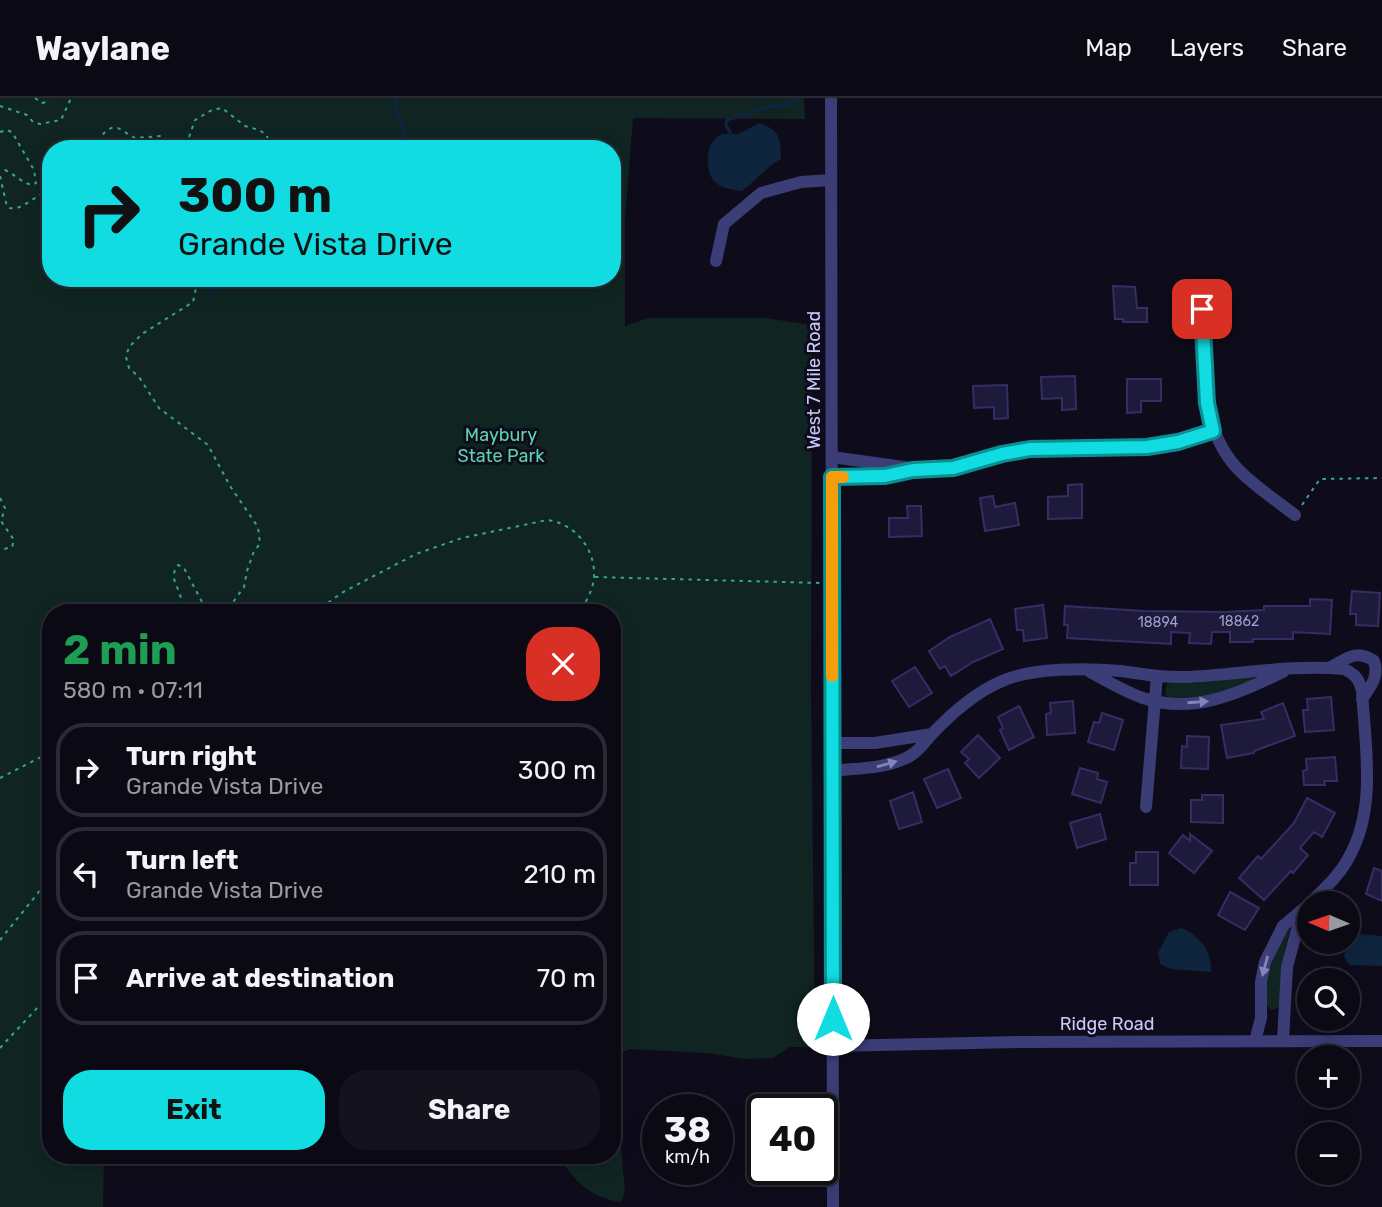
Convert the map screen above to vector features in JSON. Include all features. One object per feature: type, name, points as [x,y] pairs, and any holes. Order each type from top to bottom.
[{"type":"street","name":"West 7 Mile Road","points":[[831,98],[833,1207]]},
{"type":"street","points":[[716,261],[724,224],[761,194],[801,182],[831,180]]},
{"type":"street","points":[[1202,309],[1207,403],[1213,431],[1242,474],[1295,514]]},
{"type":"street","points":[[832,477],[885,476],[913,470],[953,468],[1030,449],[1147,447],[1178,442],[1213,431]]},
{"type":"street","points":[[832,457],[860,463],[885,463],[913,470]]},
{"type":"street","points":[[1331,668],[1351,655],[1359,654],[1374,661],[1377,669],[1375,679],[1362,699]]},
{"type":"street","points":[[832,771],[878,767],[908,757],[968,701],[1000,682],[1024,674],[1119,671],[1182,677],[1252,670],[1344,669],[1360,680],[1367,792],[1363,826],[1348,860],[1320,891]]},
{"type":"street","points":[[1088,671],[1127,691],[1172,704],[1210,702],[1286,670]]},
{"type":"street","points":[[1146,807],[1157,676]]},
{"type":"street","points":[[832,743],[875,744],[932,734]]},
{"type":"street","points":[[1255,1041],[1261,1018],[1261,982],[1265,962],[1283,926],[1297,914]]},
{"type":"street","points":[[1283,1041],[1287,967],[1297,936]]},
{"type":"street","name":"Ridge Road","points":[[833,1046],[1019,1042],[1382,1041]]},
{"type":"path","points":[[35,98],[42,103],[48,98]]},
{"type":"path","points":[[0,106],[27,115],[33,122],[45,125],[61,120],[71,98]]},
{"type":"path","points":[[188,140],[195,120],[212,110],[222,108],[245,126],[267,135],[268,140]]},
{"type":"path","points":[[99,140],[111,128],[118,128],[135,138],[162,136],[166,140]]},
{"type":"path","points":[[0,132],[12,132],[34,170],[36,183],[32,186],[26,184],[5,170],[0,174],[7,207],[17,209],[42,194]]},
{"type":"path","points":[[196,287],[193,302],[142,334],[129,347],[126,357],[129,368],[139,377],[159,408],[208,444],[230,486],[257,527],[260,544],[254,551],[244,587],[232,604]]},
{"type":"path","points":[[1295,514],[1320,479],[1382,478]]},
{"type":"path","points":[[0,498],[5,508],[1,521],[14,540],[12,547],[0,550]]},
{"type":"path","points":[[326,604],[416,554],[462,538],[542,520],[568,527],[584,541],[592,558],[594,577],[591,592],[584,604]]},
{"type":"path","points":[[178,604],[181,599],[174,580],[174,571],[178,565],[184,568],[204,604]]},
{"type":"path","points":[[594,577],[831,583]]},
{"type":"path","points":[[0,778],[42,756]]},
{"type":"path","points":[[0,940],[42,885]]},
{"type":"path","points":[[0,1048],[42,1003]]},
{"type":"green space","name":"Maybury State Park","points":[[0,98],[804,98],[805,119],[633,118],[625,219],[625,326],[648,318],[765,318],[812,325],[811,692],[815,1041],[809,1041],[809,1047],[790,1047],[773,1058],[745,1059],[708,1053],[629,1049],[621,1054],[621,604],[42,604],[42,1164],[104,1164],[103,1207],[0,1207]]},
{"type":"green space","points":[[1251,676],[1253,680],[1211,694],[1179,698],[1165,694],[1167,684],[1172,682]]},
{"type":"green space","points":[[1291,927],[1284,953],[1280,1007],[1271,1010],[1266,1004],[1270,962],[1277,942]]},
{"type":"green space","name":"Maybury State Park","points":[[621,1147],[625,1192],[621,1202],[592,1192],[570,1173],[564,1164],[621,1164]]},
{"type":"water","points":[[759,123],[771,128],[778,135],[781,159],[742,191],[716,183],[708,166],[713,141],[723,134],[738,134]]},
{"type":"water","points":[[1181,928],[1204,945],[1211,972],[1171,969],[1160,964],[1158,953],[1169,932]]},
{"type":"water","points":[[1360,934],[1382,936],[1382,966],[1349,965],[1344,956],[1360,954]]},
{"type":"building","points":[[1113,286],[1135,287],[1137,308],[1147,308],[1147,322],[1123,322],[1123,319],[1115,319]]},
{"type":"building","points":[[1075,376],[1076,409],[1062,410],[1062,398],[1042,399],[1041,377]]},
{"type":"building","points":[[1127,379],[1161,379],[1161,401],[1141,401],[1141,412],[1127,413]]},
{"type":"building","points":[[1007,385],[1008,418],[994,419],[994,407],[974,408],[973,386]]},
{"type":"building","points":[[1082,484],[1082,518],[1048,519],[1048,497],[1068,496],[1068,485]]},
{"type":"building","points":[[993,496],[995,507],[1015,503],[1019,525],[985,531],[980,498]]},
{"type":"building","points":[[907,506],[921,506],[922,536],[889,537],[889,518],[908,518]]},
{"type":"building","points":[[1352,591],[1380,593],[1378,626],[1356,625],[1356,614],[1350,614]]},
{"type":"building","points":[[1310,599],[1332,600],[1330,634],[1293,632],[1293,639],[1230,642],[1230,632],[1212,632],[1211,644],[1189,643],[1190,633],[1171,632],[1171,644],[1067,638],[1068,625],[1064,625],[1065,606],[1225,612],[1264,610],[1264,606],[1310,606]]},
{"type":"building","points":[[1043,605],[1047,638],[1024,641],[1023,630],[1017,630],[1015,609]]},
{"type":"building","points":[[990,619],[1003,649],[973,662],[951,676],[945,666],[940,669],[929,651],[950,637]]},
{"type":"building","points":[[915,667],[932,693],[909,707],[892,681]]},
{"type":"building","points":[[1331,697],[1334,730],[1305,732],[1303,710],[1308,710],[1307,699]]},
{"type":"building","points":[[1073,701],[1075,733],[1047,735],[1046,714],[1051,713],[1050,703]]},
{"type":"building","points":[[1283,703],[1295,736],[1254,753],[1227,758],[1221,725],[1264,719],[1261,712]]},
{"type":"building","points":[[1019,706],[1034,737],[1009,750],[1000,730],[1003,728],[998,717]]},
{"type":"building","points":[[1102,713],[1123,720],[1114,750],[1088,742],[1094,722],[1099,723]]},
{"type":"building","points":[[978,735],[1000,758],[979,778],[965,763],[969,759],[961,752]]},
{"type":"building","points":[[1187,736],[1209,737],[1208,769],[1181,768],[1182,746],[1187,747]]},
{"type":"building","points":[[1335,757],[1337,781],[1324,781],[1325,785],[1304,785],[1306,759]]},
{"type":"building","points":[[1080,768],[1098,773],[1097,779],[1107,782],[1101,803],[1072,794]]},
{"type":"building","points":[[948,769],[961,798],[937,808],[924,779]]},
{"type":"building","points":[[913,792],[922,822],[899,829],[890,801]]},
{"type":"building","points":[[1202,795],[1223,795],[1223,823],[1191,822],[1191,800],[1202,800]]},
{"type":"building","points":[[1307,798],[1335,813],[1322,837],[1314,832],[1300,848],[1308,855],[1264,900],[1239,878],[1258,856],[1261,859],[1294,823]]},
{"type":"building","points":[[1100,814],[1106,839],[1077,848],[1070,823]]},
{"type":"building","points":[[1190,834],[1212,851],[1194,873],[1169,853],[1183,835],[1190,841]]},
{"type":"building","points":[[1136,852],[1158,852],[1158,885],[1130,885],[1130,863],[1136,863]]},
{"type":"building","points":[[1374,868],[1382,871],[1382,901],[1366,894]]},
{"type":"building","points":[[1230,892],[1259,908],[1245,930],[1218,915]]},
{"type":"waterway","points":[[395,98],[407,140]]},
{"type":"waterway","points":[[730,132],[726,125],[727,120],[767,107],[788,105],[797,98]]},
{"type":"waterway","points":[[209,297],[216,287]]},
{"type":"slow traffic","points":[[832,676],[832,477],[843,477]]},
{"type":"route","points":[[833,1019],[832,477],[860,478],[913,470],[953,468],[1030,449],[1147,447],[1178,442],[1213,431],[1207,403],[1202,309]]}]
